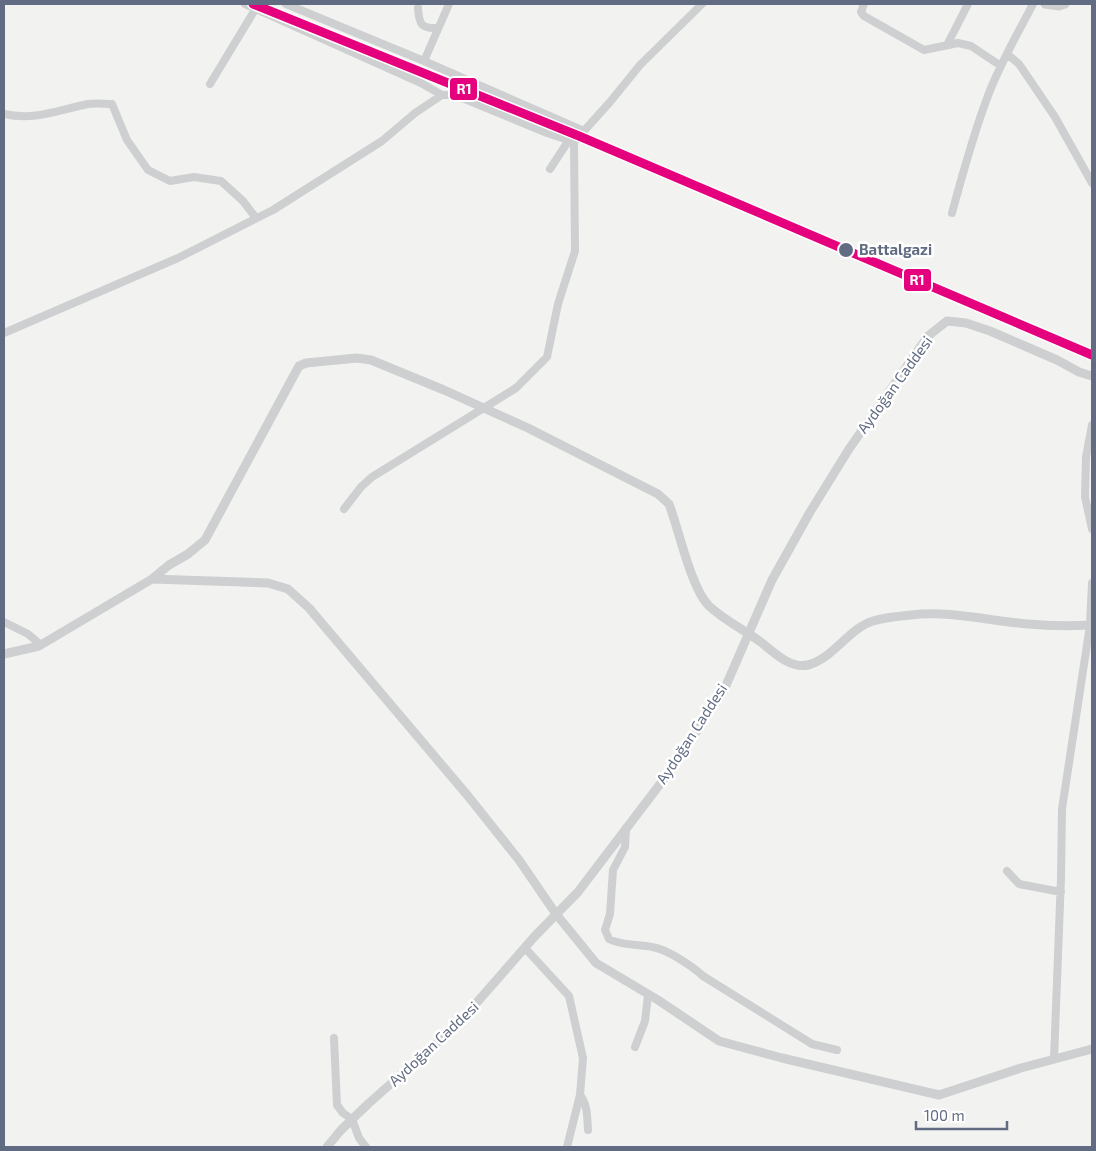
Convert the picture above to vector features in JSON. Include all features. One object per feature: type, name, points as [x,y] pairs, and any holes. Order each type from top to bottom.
[{"type":"street","points":[[245,4],[422,83],[442,95],[455,95],[572,141]]},
{"type":"street","points":[[286,4],[424,61],[584,131]]},
{"type":"street","points":[[424,61],[449,4]]},
{"type":"street","points":[[550,169],[572,141],[584,131],[640,65],[702,4]]},
{"type":"street","points":[[864,4],[861,12],[864,16],[919,48],[930,50],[958,43],[972,46],[1001,66]]},
{"type":"street","points":[[947,45],[968,4]]},
{"type":"street","points":[[952,213],[968,151],[989,92],[1033,4]]},
{"type":"street","points":[[1045,4],[1059,6],[1065,4]]},
{"type":"street","points":[[210,84],[256,8]]},
{"type":"street","points":[[418,8],[418,19],[421,24],[428,29],[438,28]]},
{"type":"street","points":[[1007,54],[1019,64],[1055,118],[1092,184]]},
{"type":"street","points":[[4,334],[178,258],[273,210],[382,141],[415,113],[442,95]]},
{"type":"street","points":[[4,114],[16,117],[50,114],[90,104],[112,104],[127,140],[148,170],[170,181],[194,177],[221,181],[243,201],[256,218]]},
{"type":"street","points":[[344,509],[361,487],[372,477],[516,388],[547,357],[558,304],[575,251],[572,141]]},
{"type":"street","name":"Aydoğan Caddesi","points":[[327,1147],[352,1119],[458,1024],[525,948],[578,892],[673,767],[724,690],[772,580],[810,512],[849,449],[928,336],[947,321],[966,323],[990,331],[1057,360],[1079,372],[1092,376]]},
{"type":"street","points":[[4,654],[41,645],[152,579],[169,564],[188,554],[205,540],[299,366],[306,362],[357,358],[371,360],[444,390],[528,428],[658,494],[669,504],[698,588],[708,605],[728,621],[750,633],[781,658],[798,666],[819,661],[852,634],[872,621],[913,614],[955,615],[1027,624],[1091,625]]},
{"type":"street","points":[[1092,425],[1086,456],[1085,497],[1092,529]]},
{"type":"street","points":[[152,579],[268,583],[288,589],[320,622],[468,796],[519,860],[556,914],[596,963],[719,1041],[939,1095],[1054,1058],[1092,1049]]},
{"type":"street","points":[[1054,1058],[1061,892],[1062,809],[1091,625],[1092,583]]},
{"type":"street","points":[[4,622],[28,634],[41,645]]},
{"type":"street","points":[[626,828],[625,847],[613,870],[610,914],[605,930],[609,939],[619,944],[654,947],[662,950],[692,965],[703,976],[812,1044],[836,1050]]},
{"type":"street","points":[[1007,871],[1019,884],[1061,892]]},
{"type":"street","points":[[525,948],[569,996],[583,1058],[580,1095],[566,1147]]},
{"type":"street","points":[[635,1047],[645,1021],[648,995]]},
{"type":"street","points":[[334,1038],[336,1104],[343,1113],[352,1119],[359,1138],[366,1147]]},
{"type":"street","points":[[580,1095],[586,1109],[588,1130]]},
{"type":"transit line","name":"R1","points":[[253,4],[579,136],[1092,355]]},
{"type":"place","name":"Battalgazi","points":[[846,250]]}]
